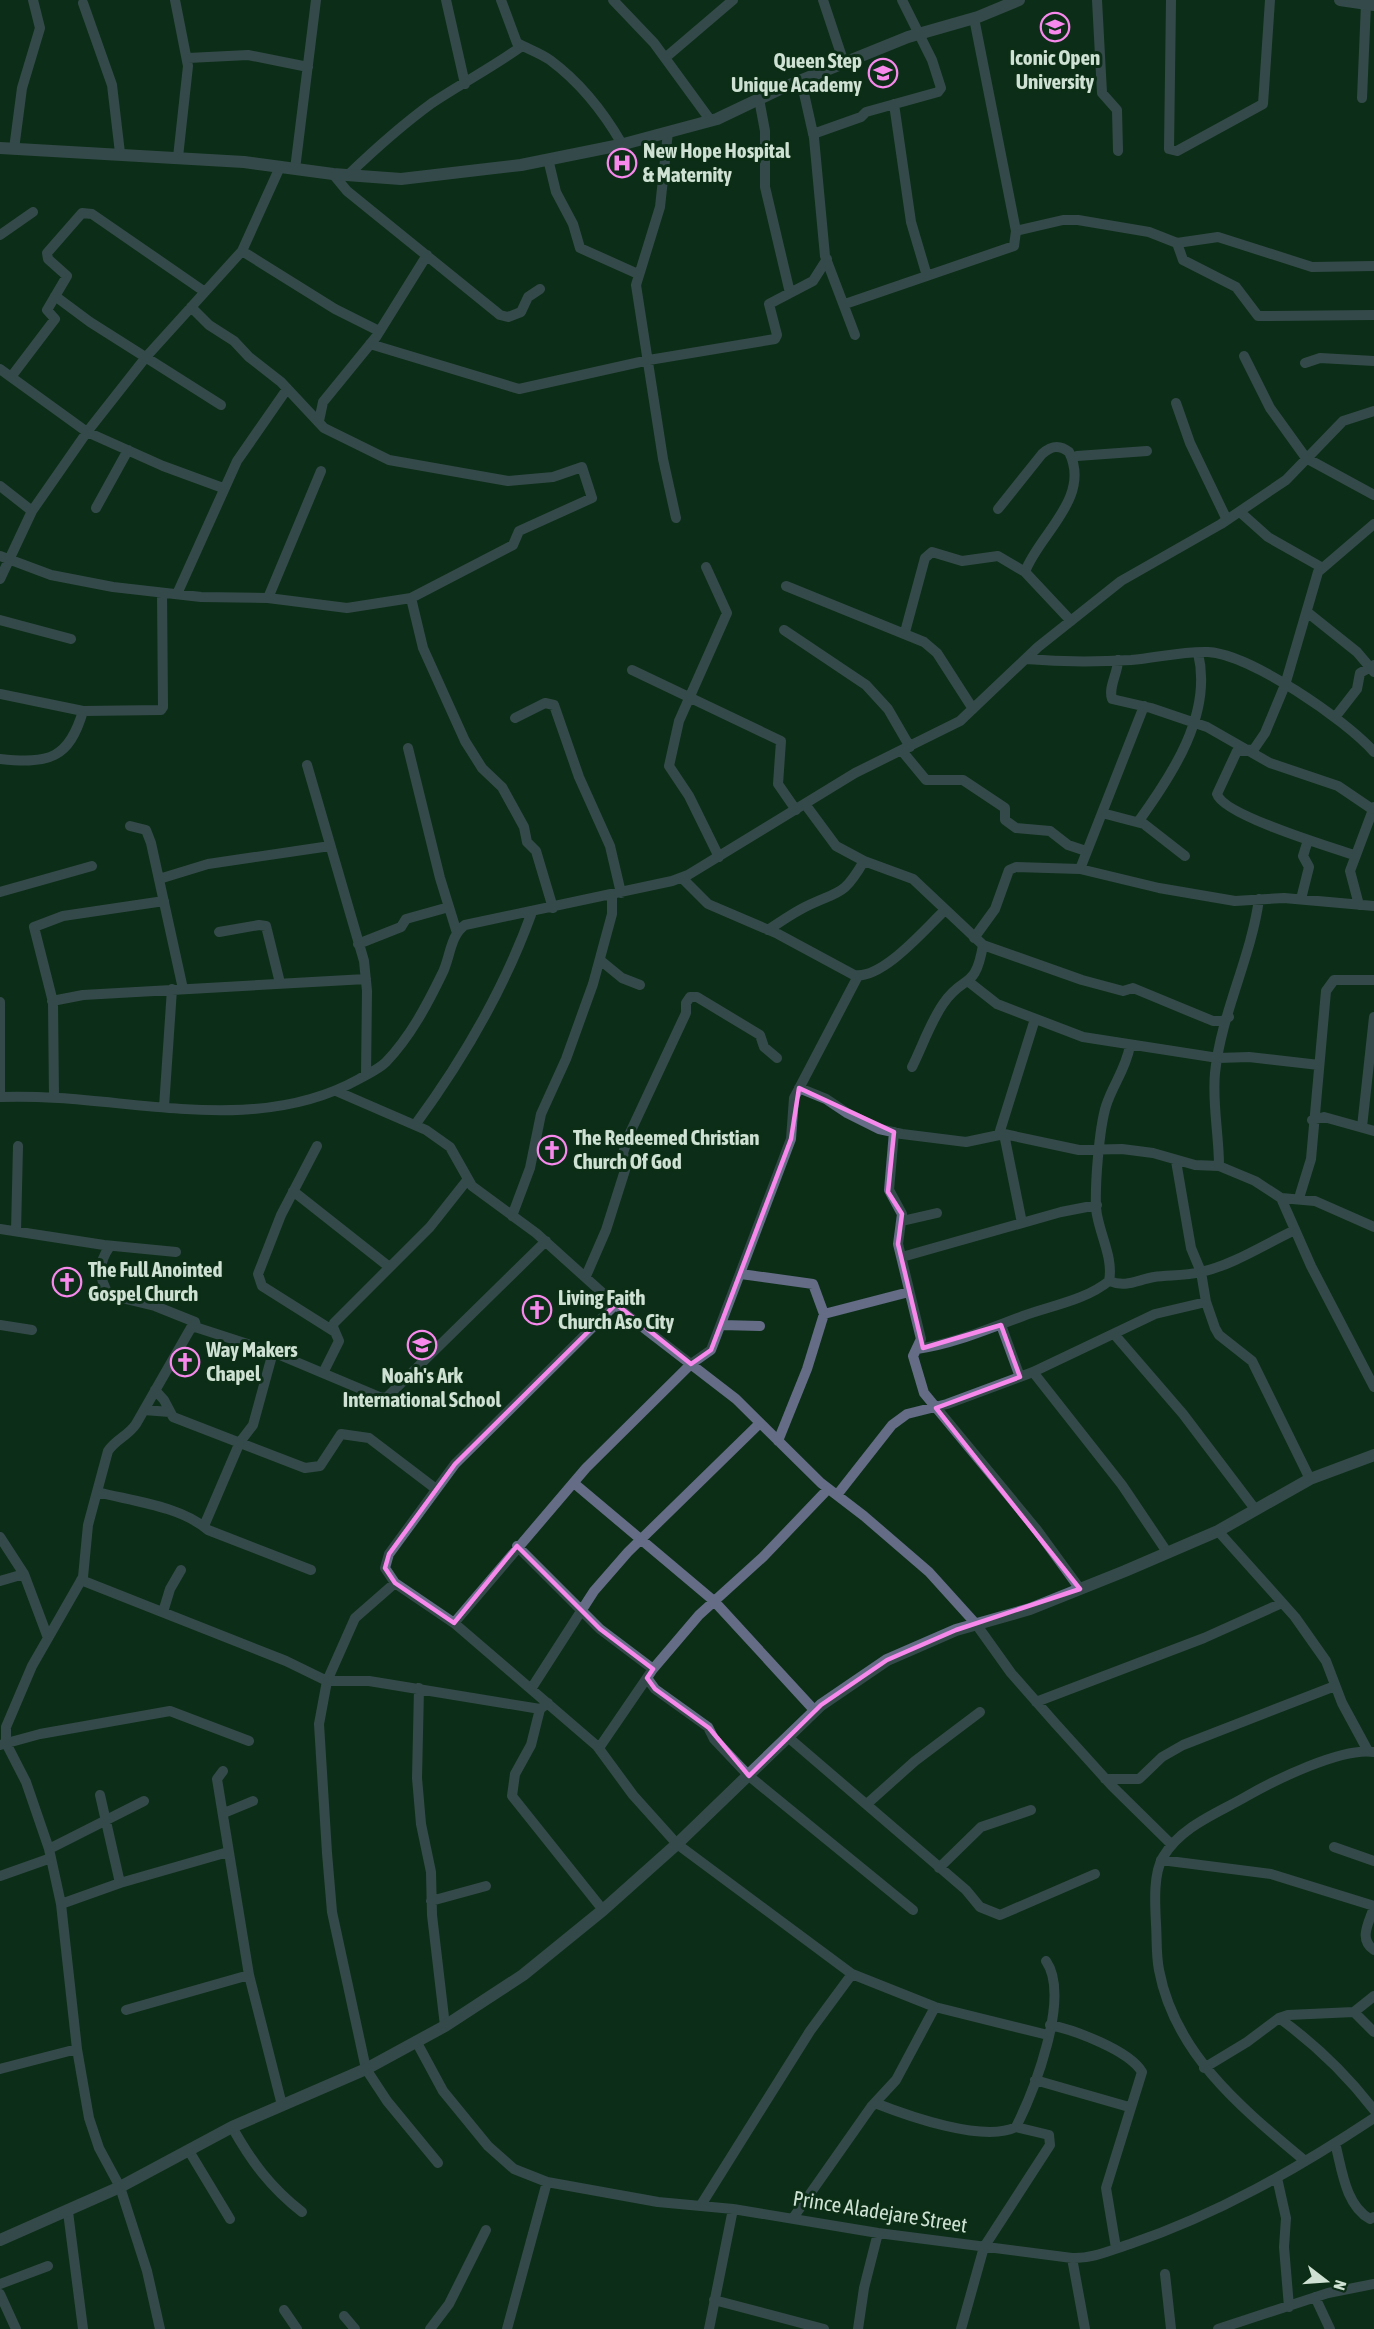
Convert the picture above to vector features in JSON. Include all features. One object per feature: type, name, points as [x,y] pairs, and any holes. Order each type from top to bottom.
[{"type":"street","points":[[14,149],[22,88],[40,28],[33,0]]},
{"type":"street","points":[[175,0],[188,58],[178,157]]},
{"type":"street","points":[[295,169],[316,0]]},
{"type":"street","points":[[446,0],[465,84]]},
{"type":"street","points":[[501,0],[514,37],[522,46],[549,59],[581,87],[604,112],[622,144]]},
{"type":"street","points":[[613,0],[665,58],[711,121]]},
{"type":"street","points":[[665,58],[733,0]]},
{"type":"street","points":[[823,0],[844,63]]},
{"type":"street","points":[[813,134],[894,104],[938,92],[941,88],[932,60],[902,0]]},
{"type":"street","points":[[0,148],[178,157],[401,179],[450,174],[548,159],[622,144],[711,121],[844,63],[918,34],[974,18],[1019,0]]},
{"type":"street","points":[[1097,0],[1102,93],[1117,110],[1118,151]]},
{"type":"street","points":[[1171,0],[1169,149],[1177,152],[1263,104],[1270,0]]},
{"type":"street","points":[[1340,0],[1370,5],[1362,98]]},
{"type":"street","points":[[83,3],[112,85],[120,153]]},
{"type":"street","points":[[844,304],[1014,246],[1016,231],[974,18]]},
{"type":"street","points":[[348,175],[386,138],[434,102],[522,46]]},
{"type":"street","points":[[188,58],[248,56],[308,67]]},
{"type":"street","points":[[801,80],[813,134],[827,260],[855,335]]},
{"type":"street","points":[[759,99],[765,131],[765,187],[789,293]]},
{"type":"street","points":[[894,104],[911,222],[927,276]]},
{"type":"street","points":[[668,132],[660,207],[636,285],[663,459],[676,518]]},
{"type":"street","points":[[548,159],[556,192],[573,224],[580,248],[638,274]]},
{"type":"street","points":[[0,579],[5,558],[32,511],[87,432],[146,357],[242,251],[280,167]]},
{"type":"street","points":[[333,174],[347,191],[484,303],[508,317],[521,312],[528,297],[540,289]]},
{"type":"street","points":[[0,235],[33,212]]},
{"type":"street","points":[[11,377],[55,319],[46,309],[67,276],[48,259],[49,248],[82,213],[88,212],[205,292]]},
{"type":"street","points":[[1016,231],[1063,220],[1078,220],[1149,232],[1177,243],[1218,237],[1312,267],[1374,266]]},
{"type":"street","points":[[1177,243],[1183,260],[1236,287],[1258,316],[1374,315]]},
{"type":"street","points":[[242,251],[336,309],[379,331]]},
{"type":"street","points":[[319,421],[323,402],[370,344],[427,255]]},
{"type":"street","points":[[370,344],[519,389],[649,360],[775,339],[777,335],[769,304],[815,278],[827,260]]},
{"type":"street","points":[[815,278],[835,279]]},
{"type":"street","points":[[55,296],[90,322],[221,405]]},
{"type":"street","points":[[5,558],[51,575],[113,587],[177,594],[268,598],[348,608],[411,598],[513,545],[519,531],[590,501],[593,494],[584,468],[579,467],[553,477],[508,481],[389,460],[330,432],[287,388],[191,307]]},
{"type":"street","points":[[1244,356],[1270,408],[1306,458],[1374,495]]},
{"type":"street","points":[[1305,363],[1320,358],[1374,361]]},
{"type":"street","points":[[0,369],[87,432],[223,488]]},
{"type":"street","points":[[177,594],[237,460],[287,388]]},
{"type":"street","points":[[1176,403],[1190,443],[1227,520]]},
{"type":"street","points":[[0,1002],[0,1097],[54,1098],[164,1107],[270,1108],[336,1091],[384,1065],[405,1041],[443,972],[457,933],[465,925],[553,908],[682,878],[855,773],[960,721],[1026,659],[1121,581],[1240,512],[1286,480],[1343,421],[1374,411]]},
{"type":"street","points":[[998,509],[1027,469],[1050,448],[1063,447],[1072,459],[1071,497],[1025,572]]},
{"type":"street","points":[[96,508],[128,450]]},
{"type":"street","points":[[1072,459],[1077,456],[1148,451]]},
{"type":"street","points":[[268,598],[321,471]]},
{"type":"street","points":[[0,486],[32,511]]},
{"type":"street","points":[[1240,512],[1268,537],[1321,567]]},
{"type":"street","points":[[1354,855],[1308,840],[1227,807],[1218,798],[1217,790],[1237,751],[1254,749],[1265,732],[1285,685],[1321,567],[1374,524]]},
{"type":"street","points":[[905,632],[928,554],[932,552],[962,561],[998,556],[1025,572],[1071,621]]},
{"type":"street","points":[[706,567],[727,613],[679,721],[669,766],[686,791],[719,857]]},
{"type":"street","points":[[786,586],[905,632],[924,642],[938,653],[973,710]]},
{"type":"street","points":[[0,694],[83,711],[162,709],[162,592]]},
{"type":"street","points":[[411,598],[423,648],[465,741],[482,768],[502,787],[524,827],[527,842],[536,851],[553,908]]},
{"type":"street","points":[[1306,612],[1357,652],[1373,669],[1360,673],[1351,698],[1335,716]]},
{"type":"street","points":[[0,620],[71,639]]},
{"type":"street","points":[[784,630],[866,685],[888,709],[906,749],[926,780],[963,780],[1007,809],[1005,820],[1012,827],[1050,831],[1068,845],[1086,851]]},
{"type":"street","points":[[1026,659],[1118,660],[1209,652],[1229,656],[1285,685],[1335,716],[1374,752]]},
{"type":"street","points":[[1138,822],[1169,778],[1194,724],[1201,676],[1198,653]]},
{"type":"street","points":[[1118,660],[1111,697],[1119,702],[1144,706],[1207,727],[1270,763],[1338,786],[1373,808],[1350,871],[1359,905]]},
{"type":"street","points":[[632,670],[781,741],[778,784],[836,846],[864,861],[913,879],[944,911],[983,945],[1082,980],[1123,991],[1133,988],[1213,1021],[1222,1022],[1229,1017]]},
{"type":"street","points":[[512,1216],[530,1168],[541,1114],[566,1059],[600,960],[616,894],[610,846],[579,777],[554,705],[546,703],[514,718]]},
{"type":"street","points":[[1080,869],[1144,706]]},
{"type":"street","points":[[0,759],[17,761],[61,753],[71,744],[83,711]]},
{"type":"street","points":[[408,748],[457,933]]},
{"type":"street","points":[[307,765],[366,979],[366,1075]]},
{"type":"street","points":[[1102,813],[1138,822],[1155,831],[1185,855]]},
{"type":"street","points":[[130,826],[146,830],[164,901],[178,989],[164,1107]]},
{"type":"street","points":[[1301,899],[1309,867],[1303,856],[1308,840]]},
{"type":"street","points":[[159,879],[208,864],[330,846]]},
{"type":"street","points":[[768,930],[805,907],[837,895],[851,883],[864,861]]},
{"type":"street","points":[[0,892],[92,866]]},
{"type":"street","points":[[974,938],[995,909],[1009,870],[1016,867],[1080,869],[1159,888],[1235,901],[1301,899],[1374,906]]},
{"type":"street","points":[[682,878],[708,904],[768,930],[858,976],[872,974],[891,961],[944,911]]},
{"type":"street","points":[[1220,1166],[1215,1075],[1229,1017],[1254,933],[1260,899]]},
{"type":"street","points":[[54,1098],[52,1001],[34,930],[36,924],[63,916],[164,901]]},
{"type":"street","points":[[358,944],[401,927],[406,919],[449,907]]},
{"type":"street","points":[[415,1125],[437,1096],[482,1019],[522,940],[532,912]]},
{"type":"street","points":[[219,932],[259,925],[266,926],[280,983]]},
{"type":"street","points":[[912,1067],[944,1003],[959,985],[969,982],[979,967],[983,945]]},
{"type":"street","points":[[600,960],[622,978],[640,985]]},
{"type":"street","points":[[454,1623],[517,1546],[575,1484],[586,1468],[691,1364],[711,1350],[791,1139],[792,1114],[799,1088],[858,976]]},
{"type":"street","points":[[52,1001],[83,995],[366,979]]},
{"type":"street","points":[[1299,1198],[1310,1163],[1324,1000],[1330,984],[1339,979],[1374,980]]},
{"type":"street","points":[[969,982],[984,997],[997,1004],[1083,1037],[1218,1058],[1249,1057],[1319,1065]]},
{"type":"street","points":[[586,1276],[606,1230],[626,1167],[623,1153],[629,1135],[686,1013],[686,1003],[690,997],[697,997],[760,1035],[764,1047],[777,1058]]},
{"type":"street","points":[[1362,1127],[1374,1017]]},
{"type":"street","points":[[1022,1223],[1002,1134],[1035,1019]]},
{"type":"street","points":[[1213,1021],[1223,1040]]},
{"type":"street","points":[[1109,1281],[1108,1257],[1097,1205],[1100,1150],[1107,1104],[1125,1068],[1130,1046]]},
{"type":"street","points":[[799,1088],[826,1099],[847,1113],[879,1129],[894,1132],[966,1142],[1002,1134],[1046,1145],[1079,1150],[1143,1152],[1176,1161],[1220,1166],[1255,1181],[1281,1198],[1315,1201],[1374,1227]]},
{"type":"street","points":[[336,1091],[415,1125],[450,1148],[472,1186],[484,1197],[546,1241],[616,1304],[736,1399],[832,1492],[929,1572],[976,1624],[1011,1673],[1036,1702],[1105,1779],[1172,1845]]},
{"type":"street","points":[[1314,1107],[1324,1117]]},
{"type":"street","points":[[1312,1120],[1324,1117],[1374,1131]]},
{"type":"street","points":[[894,1132],[889,1190],[900,1209],[902,1221],[898,1239],[921,1339],[913,1356],[924,1393],[1037,1530],[1080,1589]]},
{"type":"street","points":[[16,1231],[18,1146]]},
{"type":"street","points":[[317,1146],[277,1225],[258,1274],[262,1286],[335,1332]]},
{"type":"street","points":[[1176,1161],[1191,1248],[1201,1272],[1206,1302],[1219,1335],[1252,1361],[1310,1479]]},
{"type":"street","points":[[323,1373],[339,1341],[333,1327],[336,1320],[388,1266],[430,1227],[468,1179]]},
{"type":"street","points":[[293,1191],[388,1266]]},
{"type":"street","points":[[1281,1198],[1374,1387]]},
{"type":"street","points":[[902,1257],[1022,1223],[1097,1205]]},
{"type":"street","points":[[902,1221],[938,1213]]},
{"type":"street","points":[[0,1229],[110,1246],[176,1252]]},
{"type":"street","points":[[1109,1281],[1116,1284],[1134,1284],[1152,1277],[1201,1272],[1221,1266],[1295,1230]]},
{"type":"street","points":[[110,1246],[102,1258],[100,1281],[109,1295],[154,1306],[195,1322],[196,1326],[273,1352],[382,1398],[387,1397],[546,1241]]},
{"type":"street","points":[[741,1274],[813,1284],[824,1314],[807,1369],[778,1440]]},
{"type":"street","points":[[916,1349],[935,1347],[1000,1325],[1078,1297],[1109,1281]]},
{"type":"street","points":[[824,1314],[909,1292]]},
{"type":"street","points":[[599,1749],[650,1673],[699,1615],[832,1492],[892,1425],[918,1410],[936,1408],[1033,1372],[1155,1314],[1206,1302]]},
{"type":"street","points":[[616,1304],[455,1464],[389,1554],[385,1568],[395,1583],[454,1623],[531,1689],[544,1706],[599,1749],[633,1795],[677,1844],[852,1974],[935,2007],[1049,2030],[1072,2029],[1124,2056],[1140,2068],[1142,2076],[1129,2106],[1106,2188],[1116,2248]]},
{"type":"street","points":[[0,1324],[32,1330]]},
{"type":"street","points":[[722,1324],[760,1326]]},
{"type":"street","points":[[1000,1325],[1020,1377]]},
{"type":"street","points":[[160,2329],[147,2271],[120,2187],[104,2158],[89,2118],[76,2049],[61,1904],[50,1854],[26,1782],[3,1744],[6,1727],[32,1665],[81,1580],[88,1525],[108,1451],[115,1442],[128,1436],[189,1329],[196,1326]]},
{"type":"street","points":[[1114,1334],[1191,1423],[1255,1509]]},
{"type":"street","points":[[204,1526],[240,1442],[257,1415],[273,1352]]},
{"type":"street","points":[[1033,1372],[1122,1485],[1167,1552]]},
{"type":"street","points":[[155,1390],[164,1400],[173,1417],[313,1468],[324,1460],[341,1434],[365,1437],[436,1489]]},
{"type":"street","points":[[918,1410],[924,1393]]},
{"type":"street","points":[[144,1410],[170,1412]]},
{"type":"street","points":[[531,1689],[594,1591],[641,1540],[760,1423]]},
{"type":"street","points":[[0,2240],[68,2212],[120,2187],[232,2127],[366,2069],[445,2026],[523,1975],[603,1910],[677,1844],[815,1712],[887,1659],[976,1624],[1030,1609],[1080,1589],[1218,1531],[1310,1479],[1374,1455]]},
{"type":"street","points":[[575,1484],[714,1601],[815,1712]]},
{"type":"street","points":[[97,1492],[169,1511],[311,1570]]},
{"type":"street","points":[[1218,1531],[1282,1603],[1326,1661],[1335,1686],[1371,1752],[1353,1752],[1288,1773],[1200,1820],[1172,1845],[1158,1867],[1156,1916],[1159,1970],[1169,2003],[1188,2045],[1204,2068],[1249,2114],[1305,2161]]},
{"type":"street","points":[[0,1537],[24,1574],[48,1638]]},
{"type":"street","points":[[517,1546],[580,1611],[650,1673],[655,1689],[708,1728],[714,1739],[749,1776],[913,1910]]},
{"type":"street","points":[[163,1611],[170,1589],[181,1569]]},
{"type":"street","points":[[0,1581],[24,1574]]},
{"type":"street","points":[[81,1580],[163,1611],[327,1681],[369,1681],[544,1706]]},
{"type":"street","points":[[395,1583],[355,1618],[327,1681],[319,1724],[332,1912],[366,2069],[387,2101],[438,2163]]},
{"type":"street","points":[[1036,1702],[1204,1638],[1282,1603]]},
{"type":"street","points":[[1105,1779],[1139,1779],[1162,1757],[1182,1745],[1335,1686]]},
{"type":"street","points":[[419,1688],[417,1778],[421,1824],[432,1872],[436,1971],[445,2026]]},
{"type":"street","points":[[544,1706],[531,1745],[515,1774],[512,1796],[603,1910]]},
{"type":"street","points":[[3,1744],[40,1734],[170,1711],[249,1742]]},
{"type":"street","points":[[868,1803],[915,1761],[980,1712]]},
{"type":"street","points":[[789,1738],[868,1803],[966,1890],[980,1907],[1000,1915],[1095,1874]]},
{"type":"street","points":[[223,1771],[217,1779],[249,1976],[282,2105]]},
{"type":"street","points":[[100,1795],[120,1883]]},
{"type":"street","points":[[0,1876],[50,1854],[106,1819],[144,1801]]},
{"type":"street","points":[[224,1813],[253,1801]]},
{"type":"street","points":[[939,1868],[981,1827],[1031,1810]]},
{"type":"street","points":[[1334,1847],[1374,1861]]},
{"type":"street","points":[[61,1904],[120,1883],[228,1852]]},
{"type":"street","points":[[1161,1860],[1271,1874],[1374,1906],[1364,1938],[1366,1945],[1374,1950]]},
{"type":"street","points":[[432,1901],[486,1886]]},
{"type":"street","points":[[1016,2127],[1035,2080],[1055,2007],[1055,1986],[1046,1961]]},
{"type":"street","points":[[701,2205],[810,2031],[852,1974]]},
{"type":"street","points":[[126,2010],[249,1976]]},
{"type":"street","points":[[1204,2068],[1247,2042],[1279,2018],[1288,2015],[1354,2012],[1374,1996]]},
{"type":"street","points":[[793,2218],[875,2103],[896,2080],[935,2007]]},
{"type":"street","points":[[1354,2012],[1374,2032]]},
{"type":"street","points":[[1279,2018],[1310,2041],[1359,2090],[1374,2110]]},
{"type":"street","name":"Prince Aladejare Street","points":[[416,2041],[443,2091],[488,2146],[514,2169],[547,2182],[658,2202],[733,2209],[878,2233],[1072,2258],[1088,2257],[1178,2228],[1276,2178],[1335,2144],[1374,2118]]},
{"type":"street","points":[[0,2069],[76,2049]]},
{"type":"street","points":[[1035,2080],[1129,2106]]},
{"type":"street","points":[[875,2103],[981,2133],[1002,2133],[1016,2127],[1048,2135],[1050,2145],[984,2247],[961,2329]]},
{"type":"street","points":[[232,2127],[252,2162],[277,2192],[302,2212]]},
{"type":"street","points":[[1335,2144],[1351,2202],[1361,2214],[1370,2218],[1374,2217]]},
{"type":"street","points":[[189,2151],[230,2219]]},
{"type":"street","points":[[1276,2178],[1286,2218],[1284,2247],[1289,2307]]},
{"type":"street","points":[[510,2328],[547,2182]]},
{"type":"street","points":[[709,2329],[733,2209]]},
{"type":"street","points":[[68,2212],[83,2329]]},
{"type":"street","points":[[430,2329],[449,2304],[486,2230]]},
{"type":"street","points":[[858,2329],[864,2288],[878,2233]]},
{"type":"street","points":[[1072,2258],[1085,2329]]},
{"type":"street","points":[[0,2284],[48,2266]]},
{"type":"street","points":[[1165,2274],[1171,2329]]},
{"type":"street","points":[[1218,2329],[1315,2297],[1374,2284]]},
{"type":"street","points":[[0,2294],[16,2329]]},
{"type":"street","points":[[1315,2297],[1330,2329]]},
{"type":"street","points":[[714,2300],[824,2329]]},
{"type":"street","points":[[284,2310],[297,2329]]},
{"type":"street","points":[[344,2316],[355,2329]]},
{"type":"highlighted area","points":[[799,1088],[894,1132],[888,1192],[902,1214],[898,1244],[923,1348],[1001,1325],[1020,1377],[936,1408],[1080,1589],[956,1630],[887,1660],[821,1705],[749,1776],[709,1728],[655,1689],[647,1678],[653,1669],[600,1629],[517,1546],[454,1623],[395,1583],[385,1568],[389,1554],[455,1464],[616,1304],[691,1364],[711,1350],[791,1139]]},
{"type":"place","name":"Iconic Open University","points":[[1055,27]]},
{"type":"place","name":"Queen Step Unique Academy","points":[[883,73]]},
{"type":"place","name":"New Hope Hospital & Maternity","points":[[622,163]]},
{"type":"place","name":"The Redeemed Christian Church Of God","points":[[552,1150]]},
{"type":"place","name":"The Full Anointed Gospel Church","points":[[67,1282]]},
{"type":"place","name":"Living Faith Church Aso City","points":[[537,1310]]},
{"type":"place","name":"Noah's Ark International School","points":[[422,1345]]},
{"type":"place","name":"Way Makers Chapel","points":[[185,1362]]}]
